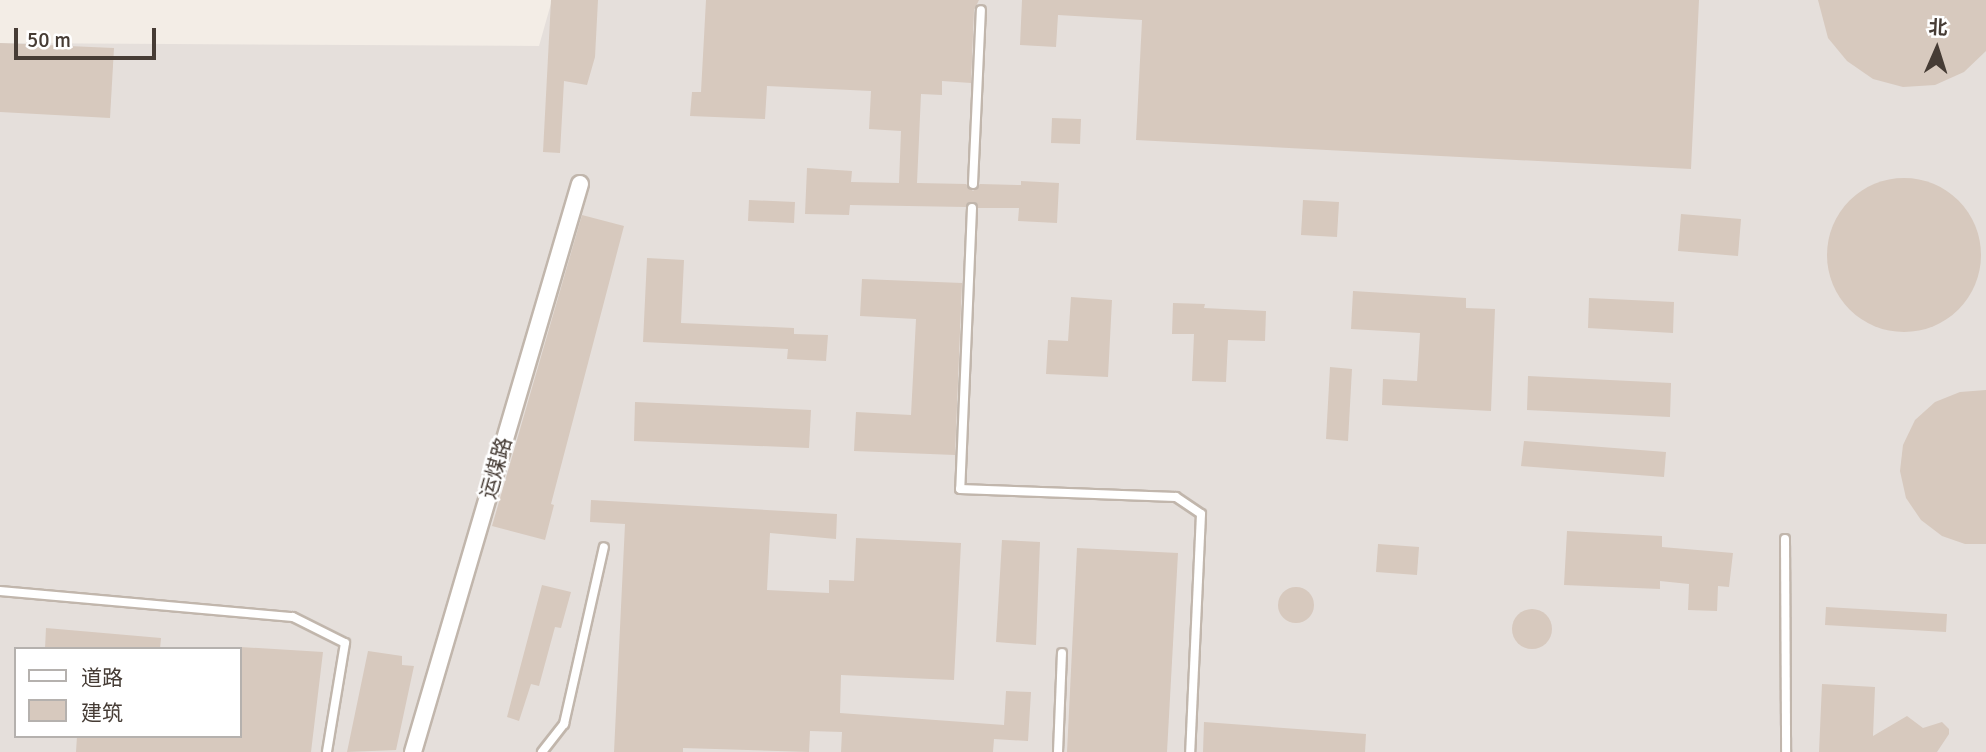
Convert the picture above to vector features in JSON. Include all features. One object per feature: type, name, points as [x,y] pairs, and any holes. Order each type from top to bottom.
[{"type":"street","name":"运煤路","points":[[413,752],[580,184]]},
{"type":"lane","points":[[974,184],[981,10]]},
{"type":"lane","points":[[972,208],[960,489],[977,492],[1176,497],[1200,514],[1190,752]]},
{"type":"lane","points":[[1785,539],[1786,752]]},
{"type":"lane","points":[[542,752],[564,724],[604,547]]},
{"type":"lane","points":[[0,590],[293,617],[345,643],[327,752]]},
{"type":"lane","points":[[1058,752],[1062,653]]},
{"type":"shaded area","points":[[552,0],[1986,0],[1986,752],[0,752],[0,43],[539,46]]},
{"type":"building","points":[[551,0],[598,0],[595,57],[587,85],[564,81],[560,153],[543,152]]},
{"type":"building","points":[[706,0],[979,0],[974,10],[971,83],[942,81],[942,95],[921,94],[917,183],[966,184],[973,191],[980,184],[1021,185],[1021,181],[1059,183],[1057,223],[1018,221],[1019,208],[978,208],[972,202],[966,207],[850,205],[849,215],[805,214],[807,168],[852,171],[851,182],[899,183],[901,131],[869,129],[871,91],[767,86],[765,119],[690,116],[692,92],[701,92]]},
{"type":"building","points":[[1022,0],[1699,0],[1691,169],[1136,140],[1142,20],[1058,15],[1056,47],[1020,45]]},
{"type":"building","points":[[1818,0],[1986,0],[1986,51],[1964,72],[1935,85],[1903,87],[1873,79],[1847,61],[1828,38]]},
{"type":"building","points":[[0,43],[114,48],[110,118],[0,112]]},
{"type":"building","points":[[1052,118],[1081,119],[1080,144],[1051,143]]},
{"type":"building","points":[[1904,178],[1934,184],[1959,200],[1975,225],[1981,255],[1975,285],[1959,310],[1934,326],[1904,332],[1874,326],[1849,310],[1833,285],[1827,255],[1833,225],[1849,200],[1874,184]]},
{"type":"building","points":[[749,200],[795,202],[794,223],[748,221]]},
{"type":"building","points":[[1303,200],[1339,202],[1337,237],[1301,235]]},
{"type":"building","points":[[1681,214],[1741,219],[1738,256],[1678,251]]},
{"type":"building","points":[[582,215],[624,226],[551,504],[554,505],[545,540],[492,526]]},
{"type":"building","points":[[647,258],[684,260],[681,323],[794,328],[794,334],[828,335],[826,361],[787,359],[788,349],[643,342]]},
{"type":"building","points":[[862,279],[962,283],[955,455],[854,451],[856,412],[911,415],[916,319],[860,316]]},
{"type":"building","points":[[1353,291],[1466,298],[1466,308],[1495,309],[1491,411],[1382,405],[1383,379],[1417,381],[1420,333],[1351,329]]},
{"type":"building","points":[[1071,297],[1112,300],[1108,377],[1046,374],[1048,340],[1068,341]]},
{"type":"building","points":[[1589,298],[1674,302],[1673,333],[1588,328]]},
{"type":"building","points":[[1173,303],[1205,304],[1204,308],[1266,311],[1265,341],[1228,340],[1226,382],[1192,381],[1194,334],[1172,334]]},
{"type":"building","points":[[1330,367],[1352,369],[1348,441],[1326,439]]},
{"type":"building","points":[[1528,376],[1671,383],[1670,417],[1527,410]]},
{"type":"building","points":[[1986,390],[1986,544],[1965,544],[1942,536],[1921,520],[1906,498],[1900,471],[1903,445],[1915,420],[1935,402],[1960,392]]},
{"type":"building","points":[[635,402],[811,410],[809,448],[634,441]]},
{"type":"building","points":[[1524,441],[1666,452],[1664,477],[1521,466]]},
{"type":"building","points":[[591,500],[837,514],[836,539],[770,533],[767,590],[829,593],[829,580],[854,581],[856,538],[961,543],[954,680],[841,675],[840,713],[1004,725],[1006,691],[1031,692],[1028,741],[994,739],[993,752],[841,752],[842,732],[810,731],[809,752],[683,748],[683,752],[614,752],[625,524],[590,522]]},
{"type":"building","points":[[1567,531],[1662,536],[1662,547],[1733,553],[1729,587],[1718,586],[1717,611],[1688,610],[1689,584],[1660,581],[1660,589],[1564,585]]},
{"type":"building","points":[[1002,540],[1040,542],[1036,645],[996,642]]},
{"type":"building","points":[[1378,544],[1419,547],[1417,575],[1376,572]]},
{"type":"building","points":[[1077,548],[1178,553],[1167,752],[1067,752]]},
{"type":"building","points":[[542,585],[571,592],[561,628],[555,627],[539,686],[531,684],[519,721],[507,717]]},
{"type":"building","points":[[1296,587],[1309,592],[1314,605],[1309,618],[1296,623],[1283,618],[1278,605],[1283,592]]},
{"type":"building","points":[[1826,607],[1947,614],[1946,632],[1825,625]]},
{"type":"building","points":[[1532,609],[1546,615],[1552,629],[1546,643],[1532,649],[1518,643],[1512,629],[1518,615]]},
{"type":"building","points":[[46,628],[161,638],[160,647],[45,647]]},
{"type":"building","points":[[242,647],[323,652],[311,752],[76,752],[77,738],[242,738]]},
{"type":"building","points":[[368,651],[402,656],[402,665],[414,666],[396,750],[347,752]]},
{"type":"building","points":[[1822,684],[1875,687],[1873,736],[1907,716],[1923,728],[1942,722],[1949,729],[1949,734],[1937,752],[1819,752]]},
{"type":"building","points":[[1204,722],[1366,734],[1365,752],[1203,752]]}]
